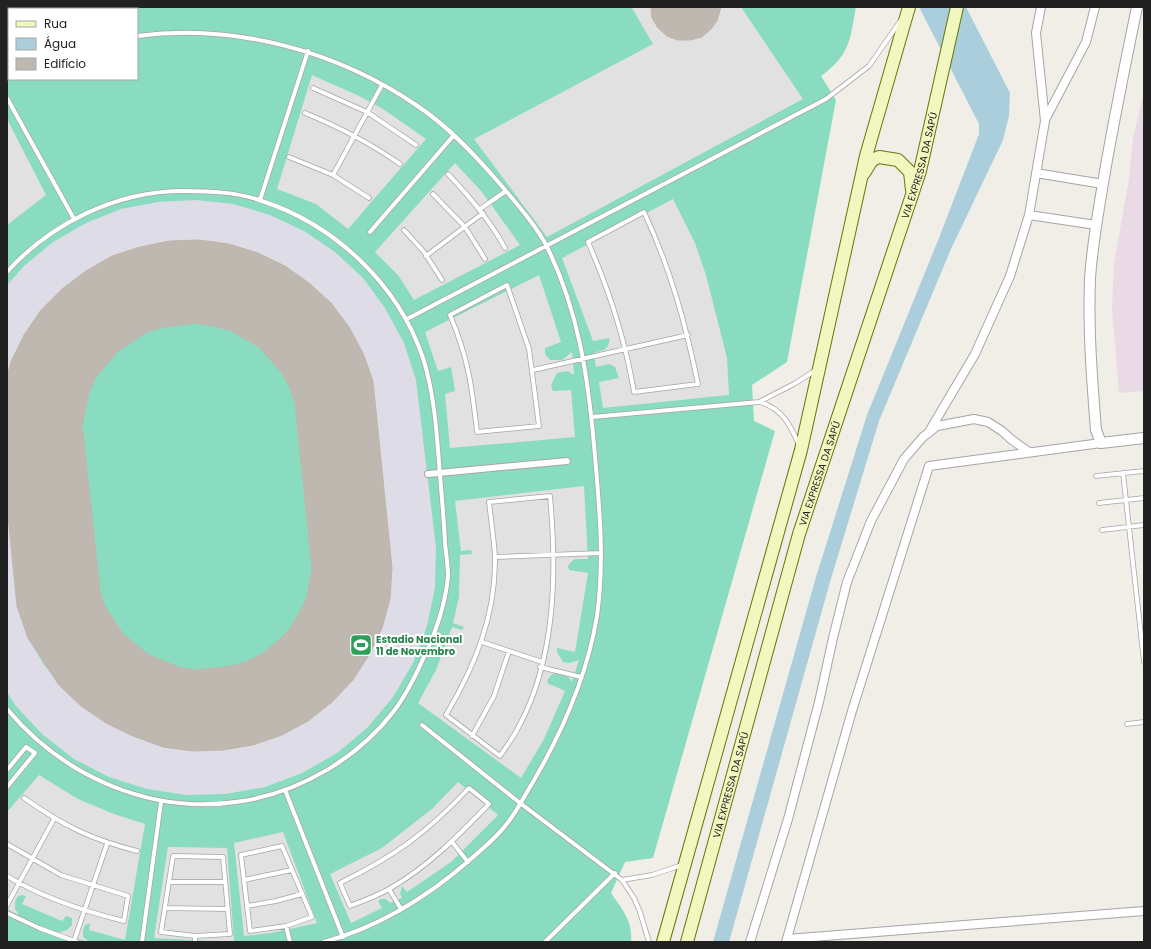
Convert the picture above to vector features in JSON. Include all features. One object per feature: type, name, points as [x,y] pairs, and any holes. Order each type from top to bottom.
[{"type":"main road","name":"VIA EXPRESSA DA SAPÚ","points":[[687,942],[799,534],[913,195],[927,147],[957,7]]},
{"type":"main road","points":[[663,942],[801,450],[859,185],[908,9]]},
{"type":"main road","points":[[859,185],[872,160],[879,157],[888,158],[898,160],[910,172],[913,195]]},
{"type":"street","points":[[930,431],[975,354],[1010,276],[1029,215],[1045,121],[1036,33],[1041,7]]},
{"type":"street","points":[[1045,121],[1086,42],[1095,7]]},
{"type":"street","points":[[1101,443],[1096,430],[1091,357],[1090,279],[1096,226],[1103,184],[1137,7]]},
{"type":"street","points":[[1036,173],[1103,184]]},
{"type":"street","points":[[1029,215],[1096,226]]},
{"type":"street","points":[[750,942],[788,819],[819,702],[833,638],[848,582],[871,521],[904,459],[930,431],[937,426],[974,419],[982,420],[1002,430],[1012,440],[1029,452]]},
{"type":"street","points":[[1144,438],[929,466],[852,710],[786,941],[1144,911]]},
{"type":"street","points":[[428,474],[568,461]]},
{"type":"lane","points":[[407,319],[826,99],[869,66],[908,9]]},
{"type":"lane","points":[[138,36],[190,33],[211,34],[270,42],[308,51],[382,85],[419,107],[454,135],[481,162],[506,191],[546,245],[569,300],[578,329],[592,417],[600,518],[601,553],[596,618],[581,677],[569,714],[546,761],[505,827],[468,862],[443,883],[401,909],[343,937],[324,942]]},
{"type":"lane","points":[[260,200],[308,51]]},
{"type":"lane","points":[[333,175],[382,85]]},
{"type":"lane","points":[[314,88],[367,112],[416,145]]},
{"type":"lane","points":[[7,98],[74,219]]},
{"type":"lane","points":[[305,113],[354,135],[378,148],[400,164]]},
{"type":"lane","points":[[370,232],[454,135]]},
{"type":"lane","points":[[289,157],[333,175],[369,198]]},
{"type":"lane","points":[[448,174],[482,211],[495,229],[505,248]]},
{"type":"lane","points":[[7,272],[42,238],[74,219],[118,201],[165,191],[214,191],[260,200],[306,219],[344,245],[381,283],[407,319],[423,358],[432,393],[448,577],[437,627],[418,672],[394,711],[362,745],[327,771],[285,790],[256,799],[226,804],[195,805],[161,802],[126,792],[94,779],[62,761],[35,738],[7,709]]},
{"type":"lane","points":[[426,256],[465,227],[506,191]]},
{"type":"lane","points":[[433,194],[465,227],[485,259]]},
{"type":"lane","points":[[644,212],[663,253],[678,297],[688,335],[698,384],[634,392],[627,349],[604,277],[588,242],[644,212]]},
{"type":"lane","points":[[404,230],[426,256],[442,280]]},
{"type":"lane","points":[[507,285],[523,326],[533,370],[539,426],[477,432],[470,370],[462,342],[450,315],[507,285]]},
{"type":"lane","points":[[533,370],[688,335]]},
{"type":"lane","points":[[759,402],[794,384],[820,367]]},
{"type":"lane","points":[[592,417],[759,402],[769,405],[786,418],[801,450]]},
{"type":"lane","points":[[1096,476],[1144,471]]},
{"type":"lane","points":[[1123,473],[1144,662]]},
{"type":"lane","points":[[550,496],[553,555],[552,598],[542,662],[532,697],[518,728],[500,756],[446,715],[465,683],[482,642],[491,604],[495,557],[489,502],[550,496]]},
{"type":"lane","points":[[1099,503],[1144,498]]},
{"type":"lane","points":[[1102,530],[1144,526]]},
{"type":"lane","points":[[495,557],[601,553]]},
{"type":"lane","points":[[482,642],[542,662]]},
{"type":"lane","points":[[472,736],[494,696],[509,651]]},
{"type":"lane","points":[[540,667],[581,677]]},
{"type":"lane","points":[[1127,724],[1144,722]]},
{"type":"lane","points":[[422,724],[520,803],[615,873],[622,880],[634,898],[649,942]]},
{"type":"lane","points":[[7,770],[26,747],[35,753],[7,787]]},
{"type":"lane","points":[[469,788],[489,804],[452,842],[425,864],[389,889],[350,906],[340,883],[376,866],[409,844],[442,816],[469,788]]},
{"type":"lane","points":[[285,790],[343,937]]},
{"type":"lane","points":[[24,798],[54,819],[77,832],[106,844],[137,851]]},
{"type":"lane","points":[[142,942],[161,802]]},
{"type":"lane","points":[[7,905],[54,819]]},
{"type":"lane","points":[[452,842],[468,862]]},
{"type":"lane","points":[[7,844],[32,860],[61,874],[128,896],[124,921],[83,911],[19,883],[7,876]]},
{"type":"lane","points":[[7,913],[39,928],[76,942],[83,911],[106,844]]},
{"type":"lane","points":[[282,846],[292,870],[312,917],[286,926],[250,931],[241,855],[282,846]]},
{"type":"lane","points":[[173,856],[223,857],[225,882],[230,934],[195,936],[162,932],[173,856]]},
{"type":"lane","points":[[622,880],[652,875],[684,864]]},
{"type":"lane","points":[[244,880],[292,870]]},
{"type":"lane","points":[[545,942],[615,873]]},
{"type":"lane","points":[[169,882],[225,882]]},
{"type":"lane","points":[[389,889],[401,909]]},
{"type":"lane","points":[[247,906],[276,902],[302,894]]},
{"type":"lane","points":[[165,908],[228,909]]},
{"type":"lane","points":[[286,926],[290,942]]},
{"type":"lane","points":[[195,936],[195,942]]},
{"type":"shaded area","points":[[741,7],[803,99],[547,237],[474,139],[653,44],[632,8]]},
{"type":"shaded area","points":[[312,75],[359,96],[383,109],[426,139],[348,229],[316,204],[277,189]]},
{"type":"shaded area","points":[[1144,92],[1144,391],[1119,393],[1112,308],[1114,264],[1129,179],[1133,138]]},
{"type":"shaded area","points":[[7,119],[46,195],[7,225]]},
{"type":"shaded area","points":[[455,163],[482,192],[520,245],[414,300],[398,275],[375,252]]},
{"type":"shaded area","points":[[673,199],[695,243],[706,275],[727,358],[729,395],[603,408],[599,382],[619,378],[615,367],[609,364],[596,367],[594,353],[604,350],[608,346],[610,338],[593,341],[562,258]]},
{"type":"shaded area","points":[[196,200],[233,204],[270,215],[304,231],[335,252],[363,278],[385,308],[404,343],[416,380],[436,548],[435,588],[427,626],[413,663],[393,697],[367,728],[337,753],[302,773],[265,787],[226,794],[186,795],[147,789],[109,777],[74,759],[42,734],[15,705],[7,692],[7,506],[17,606],[28,638],[43,663],[59,685],[81,706],[106,723],[133,736],[163,747],[193,751],[223,750],[253,745],[353,680],[369,655],[382,628],[390,599],[392,568],[373,381],[363,353],[349,327],[331,303],[309,283],[285,266],[258,253],[229,244],[170,241],[140,247],[112,256],[86,271],[62,289],[41,310],[24,335],[11,362],[7,376],[7,285],[24,266],[53,242],[86,223],[121,209],[158,202]]},
{"type":"shaded area","points":[[539,275],[561,342],[545,348],[545,354],[550,360],[562,360],[572,352],[574,375],[568,371],[557,373],[551,385],[553,391],[571,390],[575,437],[450,448],[445,394],[455,391],[451,367],[438,371],[425,332]]},
{"type":"shaded area","points":[[584,486],[588,559],[575,559],[568,566],[569,570],[588,573],[575,652],[557,648],[557,652],[563,662],[570,663],[579,660],[572,682],[567,675],[559,673],[552,674],[548,679],[547,683],[565,691],[544,739],[521,778],[418,703],[436,670],[452,627],[462,630],[464,627],[453,623],[459,597],[460,555],[472,554],[471,550],[461,551],[455,501]]},
{"type":"shaded area","points":[[39,775],[78,799],[114,814],[145,824],[125,940],[89,930],[90,923],[85,925],[83,931],[83,937],[89,942],[57,933],[67,930],[72,925],[72,918],[66,916],[62,921],[22,904],[26,896],[21,895],[17,897],[15,902],[15,909],[19,915],[7,909],[7,812]]},
{"type":"shaded area","points":[[458,782],[498,815],[451,862],[407,892],[402,886],[400,894],[402,898],[390,903],[386,899],[381,899],[378,901],[382,908],[351,923],[330,874],[382,848],[433,808]]},
{"type":"shaded area","points":[[283,832],[317,923],[271,933],[244,936],[234,843]]},
{"type":"shaded area","points":[[168,847],[227,848],[234,941],[154,938]]},
{"type":"green space","name":"Estadio Nacional 11 de Novembro","points":[[7,7],[856,7],[850,38],[843,54],[831,68],[821,76],[836,100],[787,362],[752,385],[754,421],[775,431],[653,858],[625,862],[611,893],[626,916],[630,928],[631,942],[7,942]]},
{"type":"water","points":[[919,7],[966,7],[1010,93],[1009,116],[1003,140],[951,249],[879,421],[830,582],[729,942],[713,942],[816,577],[867,415],[939,238],[979,134],[979,124]]},
{"type":"building","points":[[651,7],[721,7],[717,21],[702,37],[690,40],[678,40],[667,36],[658,28],[652,18]]},
{"type":"building","name":"Estadio Nacional 11 de Novembro","points":[[199,240],[229,244],[258,253],[285,266],[309,283],[331,303],[349,327],[363,353],[373,381],[392,568],[390,599],[382,628],[369,655],[353,680],[332,702],[308,721],[282,735],[253,745],[223,750],[193,751],[163,747],[133,736],[106,723],[81,706],[59,685],[28,638],[17,606],[7,506],[7,376],[11,362],[24,335],[41,310],[62,289],[86,271],[112,256],[140,247],[170,241]],"holes":[[[197,323],[230,330],[259,347],[282,373],[290,388],[295,403],[312,569],[306,600],[298,615],[289,630],[263,653],[248,661],[232,666],[198,670],[181,668],[149,655],[123,634],[104,605],[100,590],[82,425],[89,392],[96,377],[118,351],[147,332],[163,327]]]},
{"type":"place","name":"Estadio Nacional 11 de Novembro","points":[[361,645]]}]
